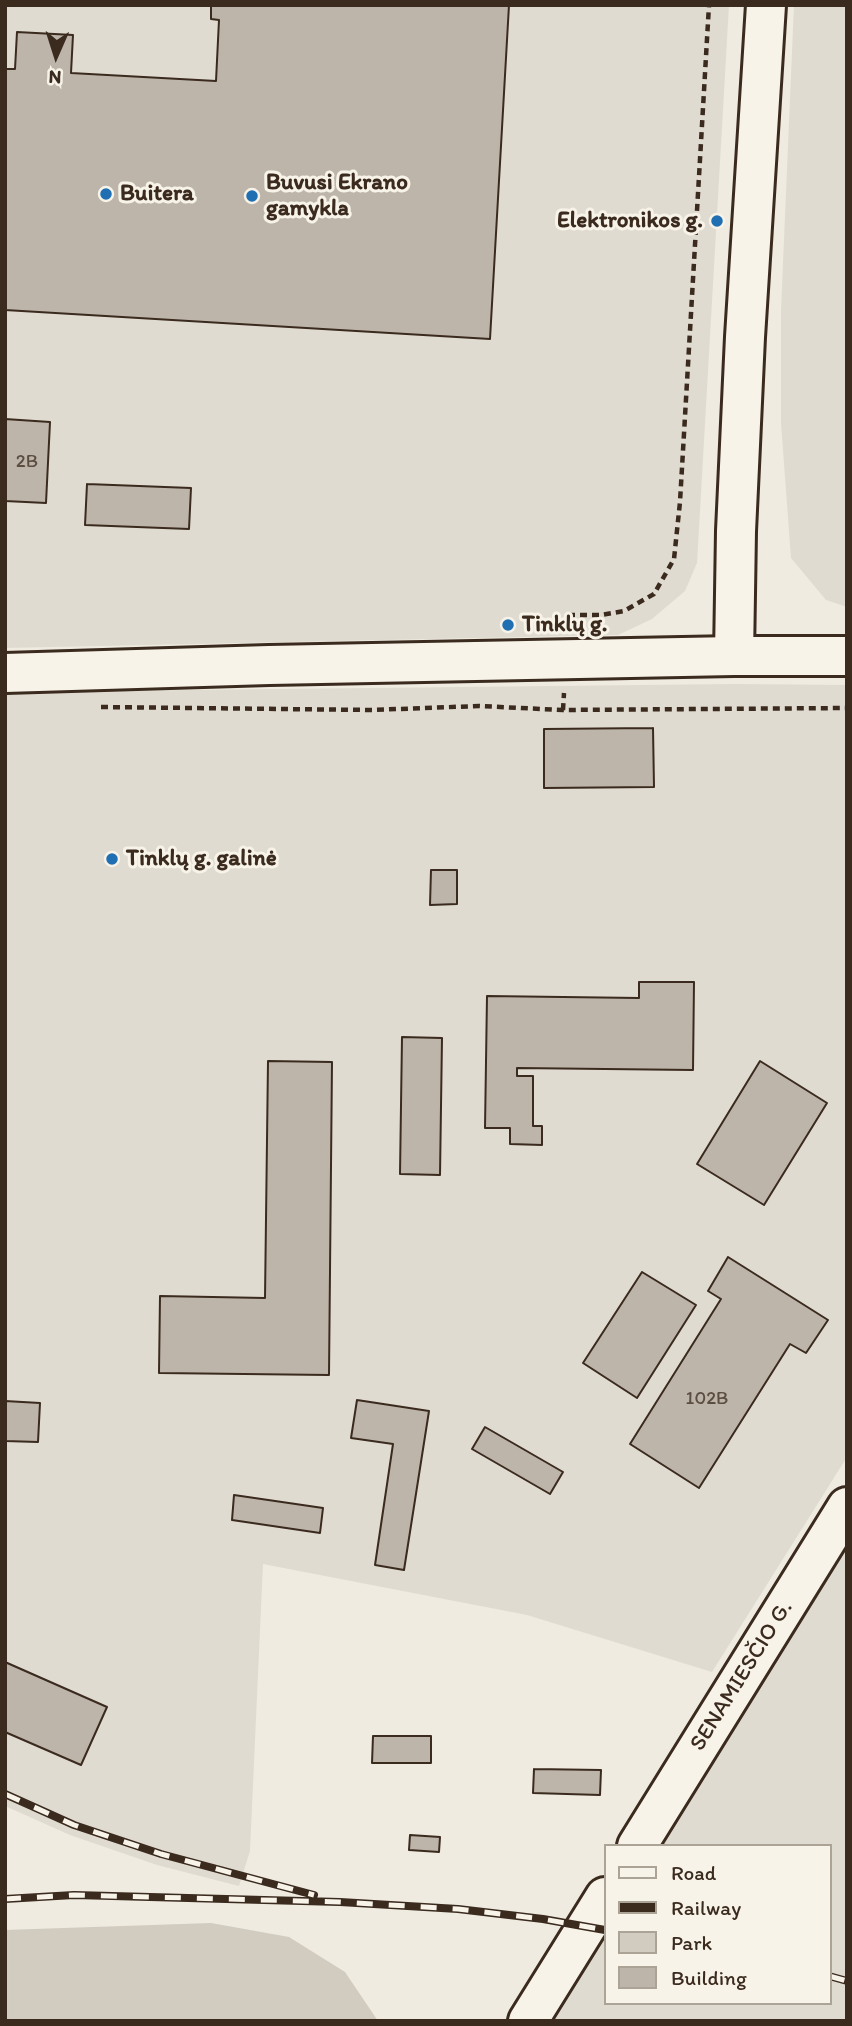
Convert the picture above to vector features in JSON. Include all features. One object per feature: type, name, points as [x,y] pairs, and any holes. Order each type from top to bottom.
[{"type":"main road","points":[[734,656],[743,379],[766,5]]},
{"type":"main road","points":[[5,673],[565,658],[847,656]]},
{"type":"main road","name":"SENAMIESČIO G.","points":[[638,1844],[847,1507]]},
{"type":"main road","points":[[528,2021],[604,1899]]},
{"type":"path","points":[[563,710],[566,615],[601,615],[624,611],[654,594],[674,559],[680,502],[709,5]]},
{"type":"path","points":[[89,707],[372,709],[479,706],[563,710],[847,708]]},
{"type":"shaded area","points":[[5,5],[729,5],[697,563],[685,591],[652,619],[618,635],[5,648]]},
{"type":"shaded area","points":[[794,5],[847,5],[847,607],[826,600],[791,558],[781,423],[781,310]]},
{"type":"shaded area","points":[[847,685],[847,1457],[712,1672],[527,1615],[263,1564],[250,1851],[239,1886],[157,1865],[70,1835],[5,1806],[5,692]]},
{"type":"shaded area","points":[[847,1533],[847,2021],[544,2021],[604,1924],[604,2005],[831,2005],[831,1844],[654,1844]]},
{"type":"green space","points":[[211,1923],[289,1937],[345,1972],[378,2021],[5,2021],[5,1930]]},
{"type":"building","name":"Buvusi Ekrano gamykla","points":[[211,5],[509,5],[490,339],[5,310],[5,69],[15,69],[17,32],[73,35],[71,73],[216,81],[219,20],[211,19]]},
{"type":"building","points":[[5,419],[50,422],[46,503],[5,501]]},
{"type":"building","points":[[87,484],[191,488],[189,529],[85,525]]},
{"type":"building","points":[[653,728],[654,787],[544,788],[544,729]]},
{"type":"building","points":[[431,870],[457,870],[457,904],[430,905]]},
{"type":"building","points":[[639,982],[694,982],[693,1070],[517,1068],[517,1076],[533,1076],[533,1126],[542,1126],[542,1145],[510,1144],[510,1128],[485,1128],[487,996],[639,998]]},
{"type":"building","points":[[402,1037],[442,1038],[440,1175],[400,1174]]},
{"type":"building","points":[[268,1061],[332,1062],[329,1375],[159,1373],[160,1296],[265,1298]]},
{"type":"building","points":[[760,1061],[827,1103],[764,1205],[697,1164]]},
{"type":"building","points":[[728,1257],[828,1320],[806,1353],[790,1344],[699,1488],[630,1444],[721,1299],[708,1291]]},
{"type":"building","points":[[642,1272],[696,1305],[637,1398],[583,1363]]},
{"type":"building","points":[[357,1400],[429,1411],[404,1570],[375,1565],[393,1444],[351,1438]]},
{"type":"building","points":[[5,1401],[40,1403],[38,1442],[5,1441]]},
{"type":"building","points":[[485,1427],[563,1472],[550,1494],[472,1449]]},
{"type":"building","points":[[234,1495],[323,1508],[320,1533],[232,1520]]},
{"type":"building","points":[[5,1662],[107,1707],[81,1765],[5,1732]]},
{"type":"building","points":[[373,1736],[431,1736],[431,1763],[372,1763]]},
{"type":"building","points":[[534,1769],[601,1770],[600,1795],[533,1793]]},
{"type":"building","points":[[410,1835],[440,1837],[439,1852],[409,1850]]},
{"type":"railway","points":[[5,1794],[74,1825],[161,1854],[314,1895]]},
{"type":"railway","points":[[5,1899],[74,1895],[340,1902],[458,1909],[543,1919],[604,1930]]},
{"type":"railway","points":[[831,1977],[847,1981]]},
{"type":"place","name":"Buitera","points":[[106,194]]},
{"type":"place","name":"Buvusi Ekrano gamykla","points":[[252,196]]},
{"type":"place","name":"Elektronikos g.","points":[[717,221]]},
{"type":"place","name":"Tinklų g.","points":[[508,625]]},
{"type":"place","name":"Tinklų g. galinė","points":[[112,859]]}]
